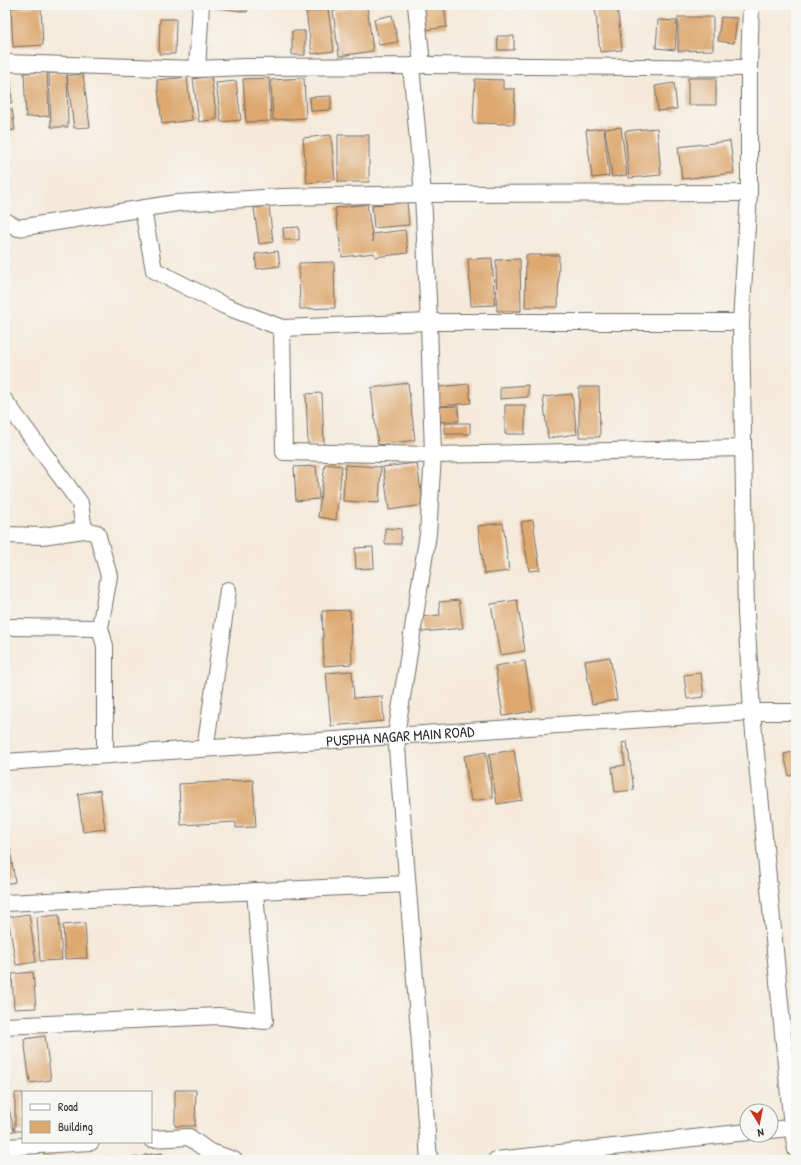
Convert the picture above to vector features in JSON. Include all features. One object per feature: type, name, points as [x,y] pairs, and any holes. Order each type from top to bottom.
[{"type":"street","points":[[197,69],[201,5]]},
{"type":"street","points":[[416,5],[417,65],[429,322],[433,455],[428,534],[396,735],[429,1160]]},
{"type":"street","points":[[751,5],[749,68],[749,193],[741,322],[746,614],[752,712],[796,1150]]},
{"type":"street","points":[[5,63],[197,69],[417,65],[749,68]]},
{"type":"street","points":[[5,221],[18,228],[177,204],[275,198],[423,194],[749,193]]},
{"type":"street","points":[[143,210],[154,270],[225,306],[282,328],[429,322],[741,322]]},
{"type":"street","points":[[282,328],[284,452],[433,455],[743,448]]},
{"type":"street","points":[[5,401],[80,503],[84,530]]},
{"type":"street","points":[[5,535],[42,536],[84,530],[97,533],[108,576],[100,628],[105,646],[105,755]]},
{"type":"street","points":[[207,748],[206,743],[228,590]]},
{"type":"street","points":[[5,627],[100,628]]},
{"type":"street","name":"PUSPHA NAGAR MAIN ROAD","points":[[5,762],[752,712],[796,712]]},
{"type":"street","points":[[5,903],[407,884]]},
{"type":"street","points":[[5,1026],[218,1016],[265,1020],[255,891]]},
{"type":"street","points":[[779,1129],[794,1127]]},
{"type":"street","points":[[496,1160],[739,1133]]},
{"type":"street","points":[[152,1139],[189,1137],[207,1155],[234,1160]]},
{"type":"street","points":[[5,1147],[74,1143]]},
{"type":"building","points":[[213,5],[248,5],[247,12],[212,7]]},
{"type":"building","points":[[421,5],[444,5],[447,27],[424,30]]},
{"type":"building","points":[[617,5],[622,50],[600,52],[595,6]]},
{"type":"building","points":[[41,6],[43,45],[13,47],[11,8]]},
{"type":"building","points":[[367,6],[373,51],[339,56],[333,11]]},
{"type":"building","points":[[328,9],[334,51],[312,54],[306,12]]},
{"type":"building","points":[[392,15],[398,42],[379,45],[374,19]]},
{"type":"building","points":[[678,17],[713,17],[713,50],[678,51]]},
{"type":"building","points":[[721,17],[737,18],[734,43],[718,41]]},
{"type":"building","points":[[160,19],[176,19],[175,54],[159,54]]},
{"type":"building","points":[[658,20],[677,21],[675,50],[656,48]]},
{"type":"building","points":[[292,31],[305,31],[305,55],[292,55]]},
{"type":"building","points":[[497,36],[514,36],[514,50],[498,50]]},
{"type":"building","points":[[47,72],[49,116],[26,117],[24,73]]},
{"type":"building","points":[[5,73],[10,73],[12,103],[5,103]]},
{"type":"building","points":[[49,73],[67,73],[68,127],[51,127]]},
{"type":"building","points":[[83,74],[90,127],[74,128],[67,76]]},
{"type":"building","points":[[211,76],[217,119],[199,122],[193,79]]},
{"type":"building","points":[[187,77],[192,120],[162,124],[157,80]]},
{"type":"building","points":[[269,78],[271,121],[246,122],[243,79]]},
{"type":"building","points":[[304,78],[306,118],[273,120],[271,80]]},
{"type":"building","points":[[688,78],[716,78],[716,105],[688,105]]},
{"type":"building","points":[[475,79],[503,80],[503,89],[515,89],[514,124],[473,123]]},
{"type":"building","points":[[236,81],[241,120],[221,122],[216,83]]},
{"type":"building","points":[[674,83],[677,109],[658,111],[655,86]]},
{"type":"building","points":[[331,96],[331,110],[311,111],[310,97]]},
{"type":"building","points":[[12,109],[15,130],[5,131],[5,110]]},
{"type":"building","points":[[621,127],[627,175],[612,177],[605,129]]},
{"type":"building","points":[[604,128],[609,176],[592,178],[586,130]]},
{"type":"building","points":[[657,128],[661,175],[629,178],[625,131]]},
{"type":"building","points":[[331,135],[335,180],[307,183],[303,138]]},
{"type":"building","points":[[338,135],[369,135],[369,182],[338,182]]},
{"type":"building","points":[[730,141],[734,173],[682,179],[678,147]]},
{"type":"building","points":[[407,202],[409,225],[374,228],[372,205]]},
{"type":"building","points":[[367,204],[373,242],[372,234],[405,230],[408,253],[375,257],[374,253],[342,257],[335,208]]},
{"type":"building","points":[[269,206],[273,242],[259,244],[254,208]]},
{"type":"building","points":[[299,227],[299,240],[284,240],[283,228]]},
{"type":"building","points":[[278,251],[280,266],[257,269],[255,254]]},
{"type":"building","points":[[526,255],[559,255],[558,307],[525,307]]},
{"type":"building","points":[[492,258],[495,305],[471,306],[468,259]]},
{"type":"building","points":[[520,259],[521,311],[497,311],[496,260]]},
{"type":"building","points":[[334,262],[335,308],[300,309],[299,263]]},
{"type":"building","points":[[408,383],[415,440],[378,445],[371,388]]},
{"type":"building","points":[[469,384],[471,403],[440,406],[438,387]]},
{"type":"building","points":[[528,385],[528,397],[500,399],[500,387]]},
{"type":"building","points":[[579,387],[599,387],[600,437],[579,437]]},
{"type":"building","points":[[322,393],[324,445],[308,446],[306,394]]},
{"type":"building","points":[[572,394],[577,434],[548,438],[543,397]]},
{"type":"building","points":[[505,405],[525,405],[525,434],[505,434]]},
{"type":"building","points":[[458,406],[459,421],[438,422],[437,407]]},
{"type":"building","points":[[445,423],[470,423],[470,434],[445,434]]},
{"type":"building","points":[[417,463],[423,505],[389,510],[383,467]]},
{"type":"building","points":[[325,464],[342,466],[336,520],[318,517]]},
{"type":"building","points":[[345,465],[381,467],[379,503],[343,501]]},
{"type":"building","points":[[316,466],[319,499],[296,501],[294,467]]},
{"type":"building","points":[[533,520],[540,570],[529,571],[521,522]]},
{"type":"building","points":[[503,523],[509,571],[484,574],[478,526]]},
{"type":"building","points":[[385,528],[401,529],[401,544],[385,544]]},
{"type":"building","points":[[373,547],[374,568],[356,569],[355,548]]},
{"type":"building","points":[[459,600],[463,628],[422,632],[420,617],[440,615],[439,602]]},
{"type":"building","points":[[517,600],[525,651],[500,655],[491,604]]},
{"type":"building","points":[[350,610],[352,664],[324,666],[322,611]]},
{"type":"building","points":[[610,657],[617,700],[592,704],[585,661]]},
{"type":"building","points":[[525,661],[533,711],[503,716],[495,666]]},
{"type":"building","points":[[352,671],[354,698],[382,696],[384,721],[331,726],[326,673]]},
{"type":"building","points":[[701,673],[704,697],[687,699],[684,675]]},
{"type":"building","points":[[627,742],[634,790],[615,792],[612,767],[625,765],[622,743]]},
{"type":"building","points":[[514,750],[522,800],[497,804],[489,754]]},
{"type":"building","points":[[796,751],[796,775],[789,776],[784,754]]},
{"type":"building","points":[[486,752],[493,798],[471,801],[464,756]]},
{"type":"building","points":[[253,780],[256,827],[236,828],[236,822],[181,825],[179,784]]},
{"type":"building","points":[[100,790],[105,829],[83,832],[78,794]]},
{"type":"building","points":[[5,848],[10,848],[15,882],[5,884]]},
{"type":"building","points":[[29,914],[36,962],[16,965],[8,917]]},
{"type":"building","points":[[59,915],[62,960],[40,961],[37,917]]},
{"type":"building","points":[[85,923],[87,958],[65,959],[63,925]]},
{"type":"building","points":[[33,972],[36,1008],[14,1009],[12,974]]},
{"type":"building","points":[[5,975],[8,976],[7,1009],[5,1009]]},
{"type":"building","points":[[45,1036],[51,1080],[30,1083],[24,1039]]},
{"type":"building","points":[[5,1090],[14,1131],[5,1133]]},
{"type":"building","points":[[175,1090],[196,1090],[195,1126],[175,1126]]},
{"type":"building","points":[[15,1093],[22,1093],[22,1131],[15,1131]]},
{"type":"building","points":[[162,1153],[163,1160],[145,1160],[144,1155]]},
{"type":"building","points":[[42,1156],[63,1157],[63,1160],[42,1160]]},
{"type":"building","points":[[113,1156],[114,1160],[93,1160],[93,1158]]},
{"type":"building","points":[[143,1157],[143,1160],[119,1160],[119,1158]]}]
